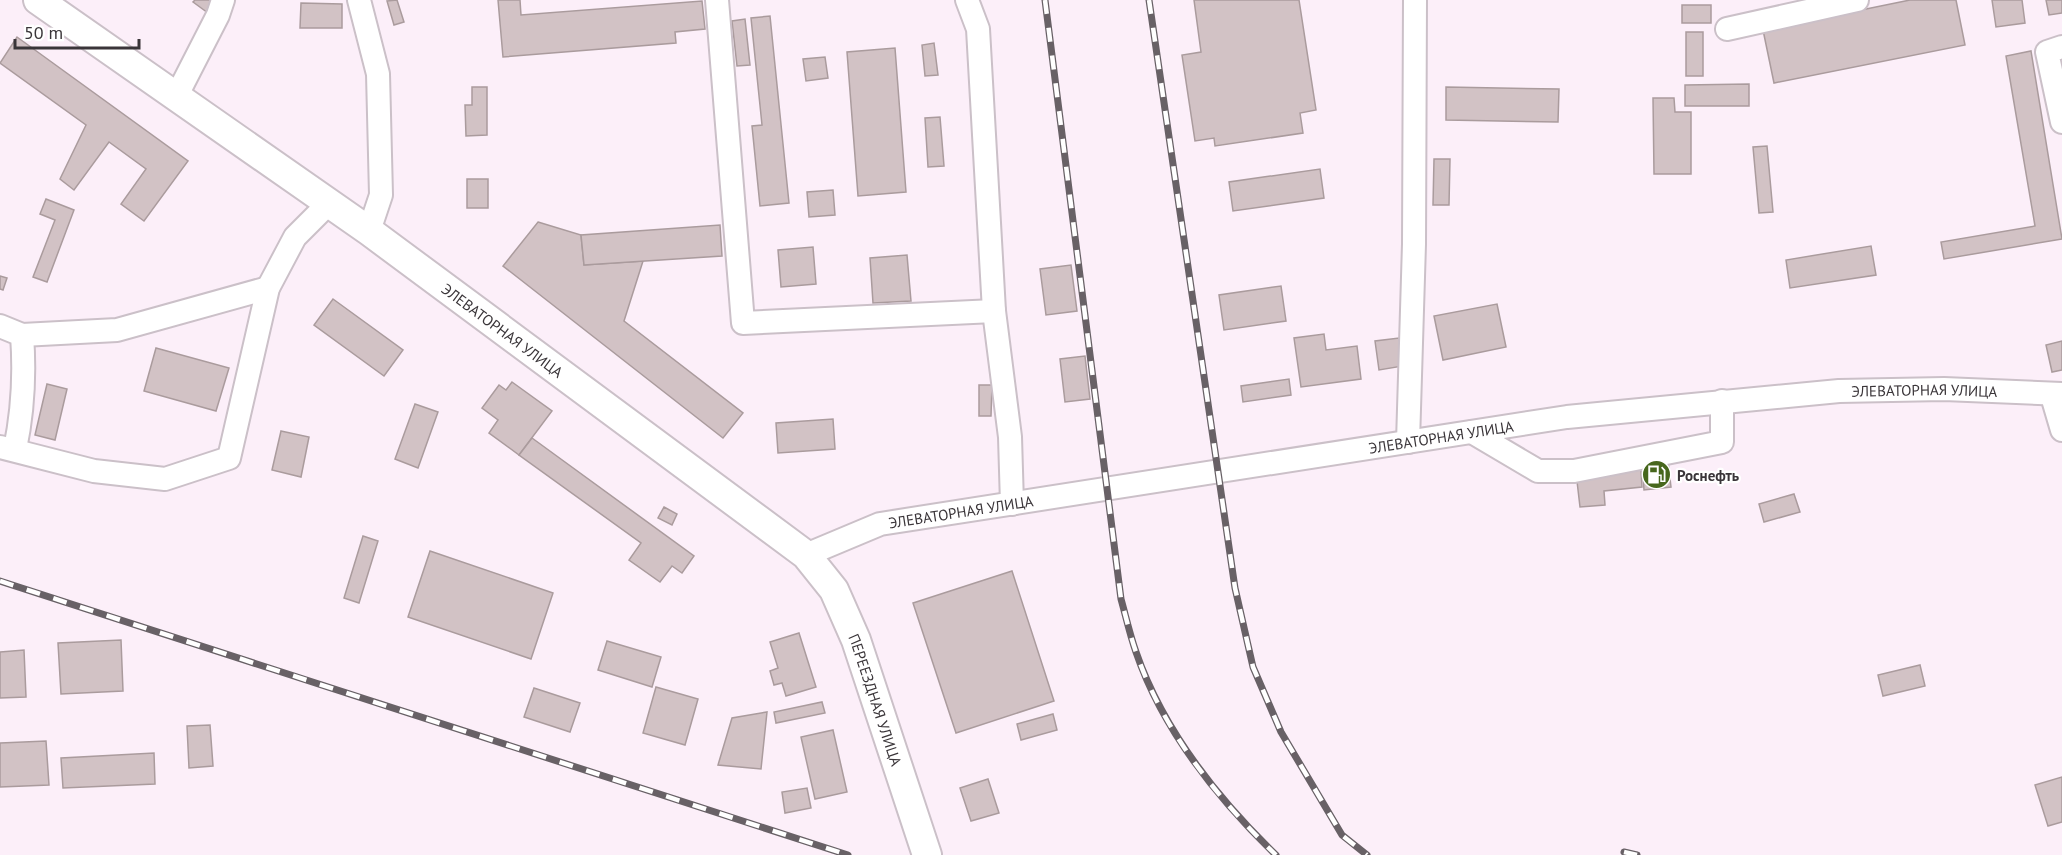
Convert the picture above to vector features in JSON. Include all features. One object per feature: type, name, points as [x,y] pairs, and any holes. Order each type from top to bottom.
[{"type":"main road","name":"ЭЛЕВАТОРНАЯ УЛИЦА","points":[[38,0],[369,231],[806,555]]},
{"type":"main road","name":"ПЕРЕЕЗДНАЯ УЛИЦА","points":[[806,555],[834,590],[856,640],[927,855]]},
{"type":"street","points":[[177,97],[218,15],[223,0]]},
{"type":"street","points":[[359,0],[378,75],[381,195],[369,231]]},
{"type":"street","points":[[717,0],[743,323],[994,311]]},
{"type":"street","points":[[967,0],[978,28],[994,311],[1010,437],[1012,504]]},
{"type":"street","points":[[1408,442],[1414,244],[1415,0]]},
{"type":"street","points":[[1727,28],[1857,0]]},
{"type":"street","points":[[2055,49],[2062,122]]},
{"type":"street","points":[[22,335],[23,414],[7,448],[94,471],[165,479],[229,458],[268,288],[295,237],[329,203]]},
{"type":"street","points":[[0,326],[22,335],[117,330],[268,288]]},
{"type":"street","name":"ЭЛЕВАТОРНАЯ УЛИЦА","points":[[806,555],[880,524],[1567,417],[1839,391],[1921,389],[2057,395]]},
{"type":"street","points":[[2057,395],[2062,430]]},
{"type":"street","points":[[1472,432],[1539,471],[1574,471],[1722,442],[1722,401]]},
{"type":"building","points":[[195,0],[216,0],[208,13],[193,2]]},
{"type":"building","points":[[397,0],[404,22],[394,25],[387,1]]},
{"type":"building","points":[[498,0],[520,0],[521,15],[702,1],[705,29],[675,32],[676,43],[503,57]]},
{"type":"building","points":[[1194,0],[1299,0],[1316,110],[1300,113],[1303,133],[1215,146],[1214,138],[1195,141],[1182,55],[1201,52]]},
{"type":"building","points":[[1910,0],[1956,0],[1965,45],[1774,83],[1763,30]]},
{"type":"building","points":[[1992,0],[2022,0],[2025,23],[1996,27]]},
{"type":"building","points":[[2046,0],[2062,0],[2062,13],[2049,15]]},
{"type":"building","points":[[301,3],[342,4],[342,28],[300,28]]},
{"type":"building","points":[[1682,5],[1711,5],[1711,23],[1682,23]]},
{"type":"building","points":[[770,16],[789,203],[760,206],[752,126],[762,125],[751,18]]},
{"type":"building","points":[[745,19],[750,65],[737,66],[732,21]]},
{"type":"building","points":[[1686,32],[1703,32],[1703,76],[1686,76]]},
{"type":"building","points":[[17,37],[188,161],[144,221],[121,204],[146,169],[109,142],[74,190],[60,179],[86,125],[0,63]]},
{"type":"building","points":[[934,43],[938,75],[925,76],[922,45]]},
{"type":"building","points":[[895,48],[906,192],[858,196],[847,52]]},
{"type":"building","points":[[2031,51],[2062,239],[1944,259],[1941,242],[2035,226],[2006,56]]},
{"type":"building","points":[[825,57],[828,78],[806,81],[803,59]]},
{"type":"building","points":[[1749,84],[1749,106],[1685,106],[1685,85]]},
{"type":"building","points":[[472,87],[487,87],[487,135],[466,136],[465,105],[472,105]]},
{"type":"building","points":[[1446,87],[1559,89],[1558,122],[1446,120]]},
{"type":"building","points":[[1653,98],[1674,98],[1675,112],[1691,112],[1691,174],[1654,174]]},
{"type":"building","points":[[940,117],[944,166],[928,167],[925,118]]},
{"type":"building","points":[[1767,146],[1773,212],[1759,213],[1753,147]]},
{"type":"building","points":[[1434,159],[1450,159],[1449,205],[1433,205]]},
{"type":"building","points":[[1320,169],[1324,198],[1233,211],[1229,182]]},
{"type":"building","points":[[467,179],[488,179],[488,208],[467,208]]},
{"type":"building","points":[[833,190],[835,215],[809,217],[807,192]]},
{"type":"building","points":[[46,199],[74,210],[47,282],[33,277],[55,220],[40,214]]},
{"type":"building","points":[[538,222],[581,235],[584,265],[643,261],[624,321],[743,413],[723,438],[503,266]]},
{"type":"building","points":[[720,225],[722,256],[584,265],[581,235]]},
{"type":"building","points":[[1871,246],[1876,275],[1790,288],[1786,260]]},
{"type":"building","points":[[813,247],[816,284],[781,287],[778,250]]},
{"type":"building","points":[[907,255],[911,301],[873,303],[870,258]]},
{"type":"building","points":[[1071,265],[1077,311],[1046,315],[1040,269]]},
{"type":"building","points":[[0,276],[7,278],[3,290],[0,289]]},
{"type":"building","points":[[1281,286],[1286,321],[1224,330],[1219,295]]},
{"type":"building","points":[[333,299],[403,350],[384,376],[314,325]]},
{"type":"building","points":[[1497,304],[1506,347],[1443,360],[1434,316]]},
{"type":"building","points":[[1324,334],[1326,350],[1357,346],[1361,379],[1301,387],[1294,338]]},
{"type":"building","points":[[1399,338],[1403,366],[1379,370],[1375,341]]},
{"type":"building","points":[[2062,341],[2062,370],[2052,372],[2046,345]]},
{"type":"building","points":[[156,348],[229,368],[216,411],[144,391]]},
{"type":"building","points":[[1085,356],[1090,399],[1065,402],[1060,359]]},
{"type":"building","points":[[1289,379],[1291,395],[1243,402],[1241,386]]},
{"type":"building","points":[[512,382],[552,411],[519,455],[489,433],[498,420],[482,408],[499,385],[506,390]]},
{"type":"building","points":[[47,384],[67,389],[55,440],[35,435]]},
{"type":"building","points":[[979,385],[992,385],[991,416],[979,416]]},
{"type":"building","points":[[415,404],[438,412],[418,468],[395,459]]},
{"type":"building","points":[[833,419],[835,449],[778,453],[776,423]]},
{"type":"building","points":[[281,431],[309,437],[301,477],[272,470]]},
{"type":"building","points":[[532,438],[694,556],[682,573],[672,566],[660,582],[629,560],[641,543],[519,455]]},
{"type":"building","name":"Роснефть","points":[[1668,461],[1671,487],[1644,490],[1642,463]]},
{"type":"building","points":[[1575,464],[1602,474],[1641,470],[1642,487],[1604,491],[1605,505],[1580,507]]},
{"type":"building","points":[[1794,494],[1800,512],[1764,522],[1759,504]]},
{"type":"building","points":[[664,507],[677,514],[672,525],[658,518]]},
{"type":"building","points":[[363,536],[378,541],[359,603],[344,598]]},
{"type":"building","points":[[430,551],[553,593],[531,659],[408,617]]},
{"type":"building","points":[[1012,571],[1054,701],[956,733],[913,603]]},
{"type":"building","points":[[799,633],[816,687],[786,696],[782,683],[774,685],[770,671],[778,668],[770,642]]},
{"type":"building","points":[[121,640],[123,691],[61,694],[58,643]]},
{"type":"building","points":[[607,641],[661,657],[652,687],[598,670]]},
{"type":"building","points":[[24,650],[26,697],[0,698],[0,652]]},
{"type":"building","points":[[1920,665],[1925,686],[1883,696],[1878,675]]},
{"type":"building","points":[[656,687],[698,699],[685,745],[643,733]]},
{"type":"building","points":[[534,688],[580,703],[570,732],[524,717]]},
{"type":"building","points":[[822,702],[825,713],[776,723],[774,712]]},
{"type":"building","points":[[767,712],[761,769],[718,765],[732,718]]},
{"type":"building","points":[[1053,714],[1057,730],[1021,740],[1017,724]]},
{"type":"building","points":[[210,725],[213,766],[189,768],[187,726]]},
{"type":"building","points":[[833,730],[847,792],[815,799],[801,737]]},
{"type":"building","points":[[46,741],[49,785],[0,787],[0,743]]},
{"type":"building","points":[[154,753],[155,784],[63,788],[61,758]]},
{"type":"building","points":[[2062,777],[2062,822],[2048,826],[2035,785]]},
{"type":"building","points":[[988,779],[999,813],[971,821],[960,788]]},
{"type":"building","points":[[807,788],[811,808],[785,813],[782,792]]},
{"type":"railway","points":[[1045,0],[1121,599],[1128,626],[1147,681],[1177,736],[1213,787],[1276,855]]},
{"type":"railway","points":[[1149,0],[1235,588],[1253,667],[1281,732],[1342,835],[1367,855]]},
{"type":"railway","points":[[0,581],[848,855]]},
{"type":"railway","points":[[1624,852],[1637,855]]},
{"type":"place","name":"Роснефть","points":[[1656,475]]}]
